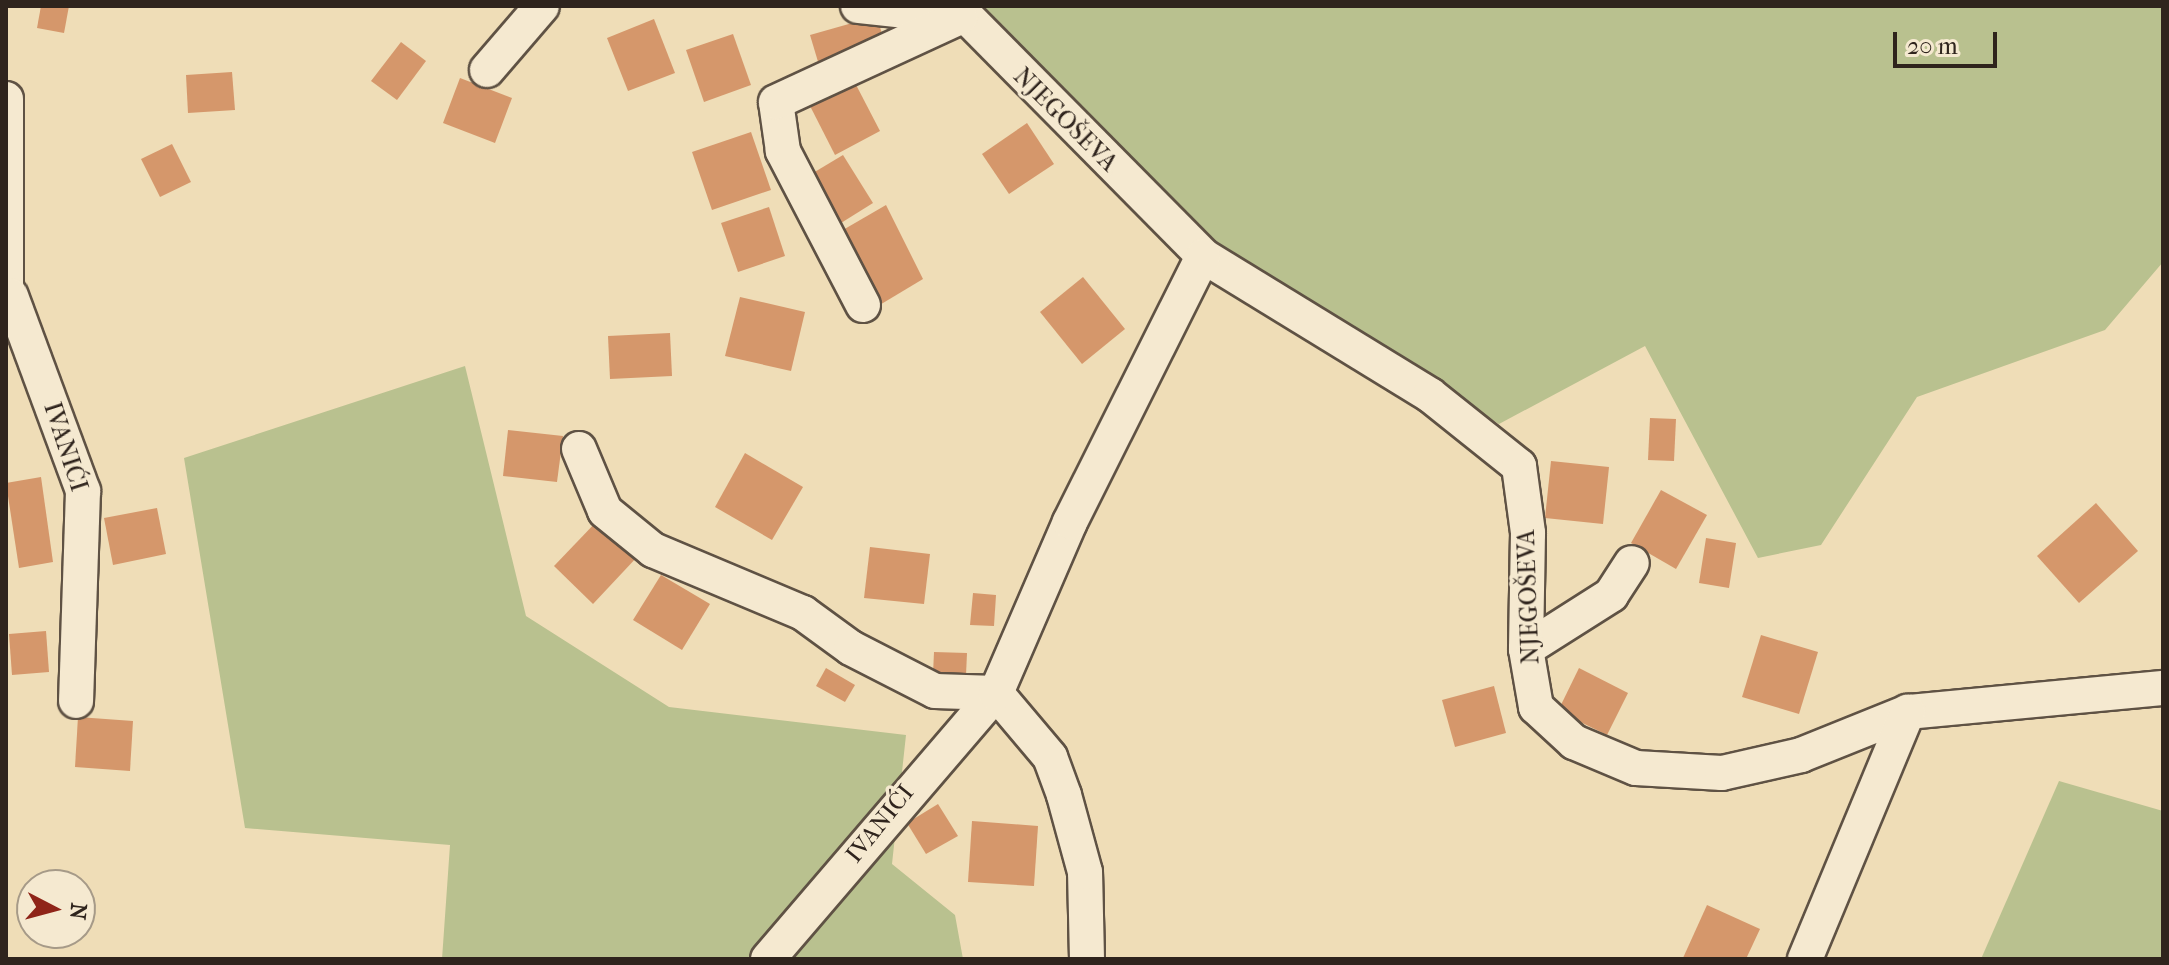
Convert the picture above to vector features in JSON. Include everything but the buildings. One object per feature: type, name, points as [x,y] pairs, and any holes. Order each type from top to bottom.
[{"type":"street","points":[[487,70],[542,6]]},
{"type":"street","points":[[858,6],[958,12]]},
{"type":"street","points":[[863,305],[783,151],[776,102],[958,12]]},
{"type":"street","name":"NJEGOŠEVA","points":[[958,12],[1203,256],[1430,395],[1519,466],[1528,533],[1526,649],[1536,707],[1574,742],[1636,768],[1735,770],[1801,755],[1908,712],[2163,688]]},
{"type":"street","name":"IVANIĆI","points":[[6,99],[8,306],[83,491],[76,701]]},
{"type":"street","points":[[996,693],[1070,522],[1203,256]]},
{"type":"street","points":[[579,449],[605,511],[653,550],[803,613],[851,648],[935,691],[996,693],[1050,757],[1064,795],[1085,872],[1087,959]]},
{"type":"street","points":[[1526,649],[1611,595],[1632,563]]},
{"type":"street","name":"IVANIĆI","points":[[768,959],[996,693]]},
{"type":"street","points":[[1805,959],[1908,712]]},
{"type":"green space","points":[[984,6],[2163,6],[2163,262],[2105,330],[1917,397],[1821,545],[1758,558],[1645,346],[1499,424],[1215,247],[992,26]]},
{"type":"green space","points":[[465,366],[526,616],[669,707],[906,735],[892,864],[955,915],[963,959],[442,959],[450,845],[245,828],[184,458]]},
{"type":"green space","points":[[2059,781],[2163,811],[2163,959],[1981,959]]}]
